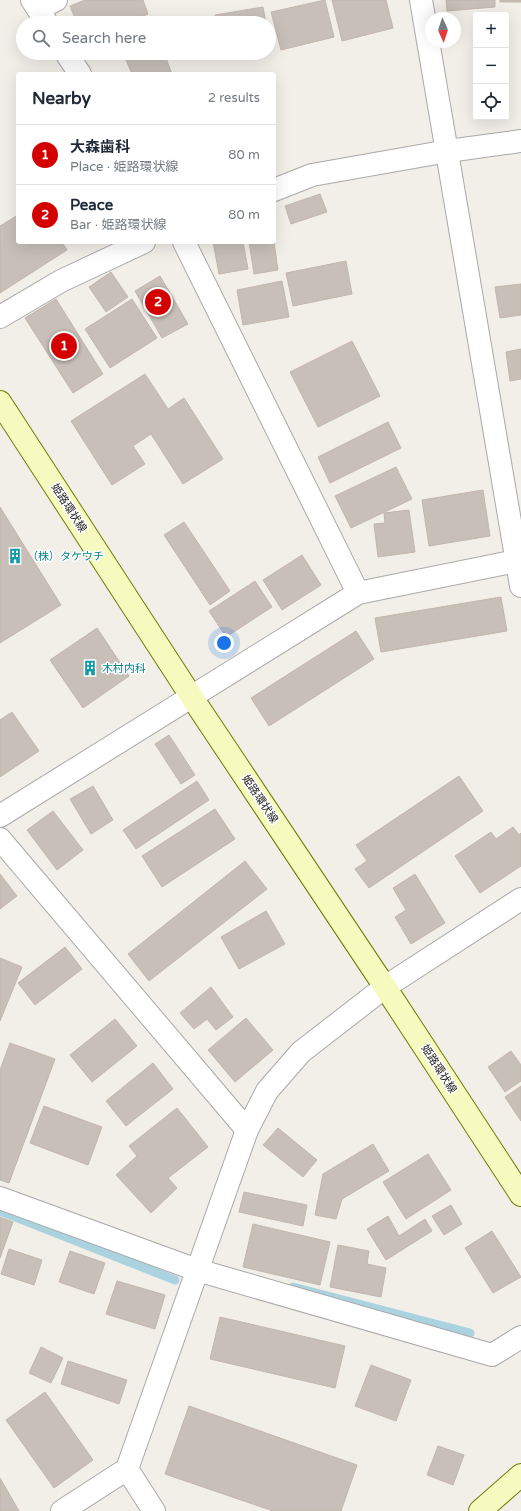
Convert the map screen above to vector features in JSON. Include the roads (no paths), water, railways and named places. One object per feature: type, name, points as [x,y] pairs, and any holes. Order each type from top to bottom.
[{"type":"main road","name":"姫路環状線","points":[[0,402],[191,696],[385,987],[521,1195]]},
{"type":"main road","points":[[480,1511],[521,1475]]},
{"type":"street","points":[[422,0],[519,560],[521,586]]},
{"type":"street","points":[[71,60],[79,72]]},
{"type":"street","points":[[276,189],[312,175],[448,151],[521,141]]},
{"type":"street","points":[[0,317],[61,281],[140,244]]},
{"type":"street","points":[[185,244],[358,593]]},
{"type":"street","points":[[0,816],[358,593],[519,560]]},
{"type":"street","points":[[0,839],[247,1130]]},
{"type":"street","points":[[62,1511],[126,1469],[247,1130],[267,1091],[301,1052],[385,987],[521,899]]},
{"type":"street","points":[[0,1198],[197,1270],[492,1355],[521,1337]]},
{"type":"street","points":[[126,1469],[154,1511]]},
{"type":"waterway","points":[[0,1211],[175,1280]]},
{"type":"waterway","points":[[293,1287],[470,1333]]},
{"type":"place","name":"Peace","points":[[158,302]]},
{"type":"place","name":"大森歯科","points":[[64,346]]},
{"type":"place","name":"（株）タケウチ","points":[[15,556]]},
{"type":"place","name":"木村内科","points":[[90,668]]}]
